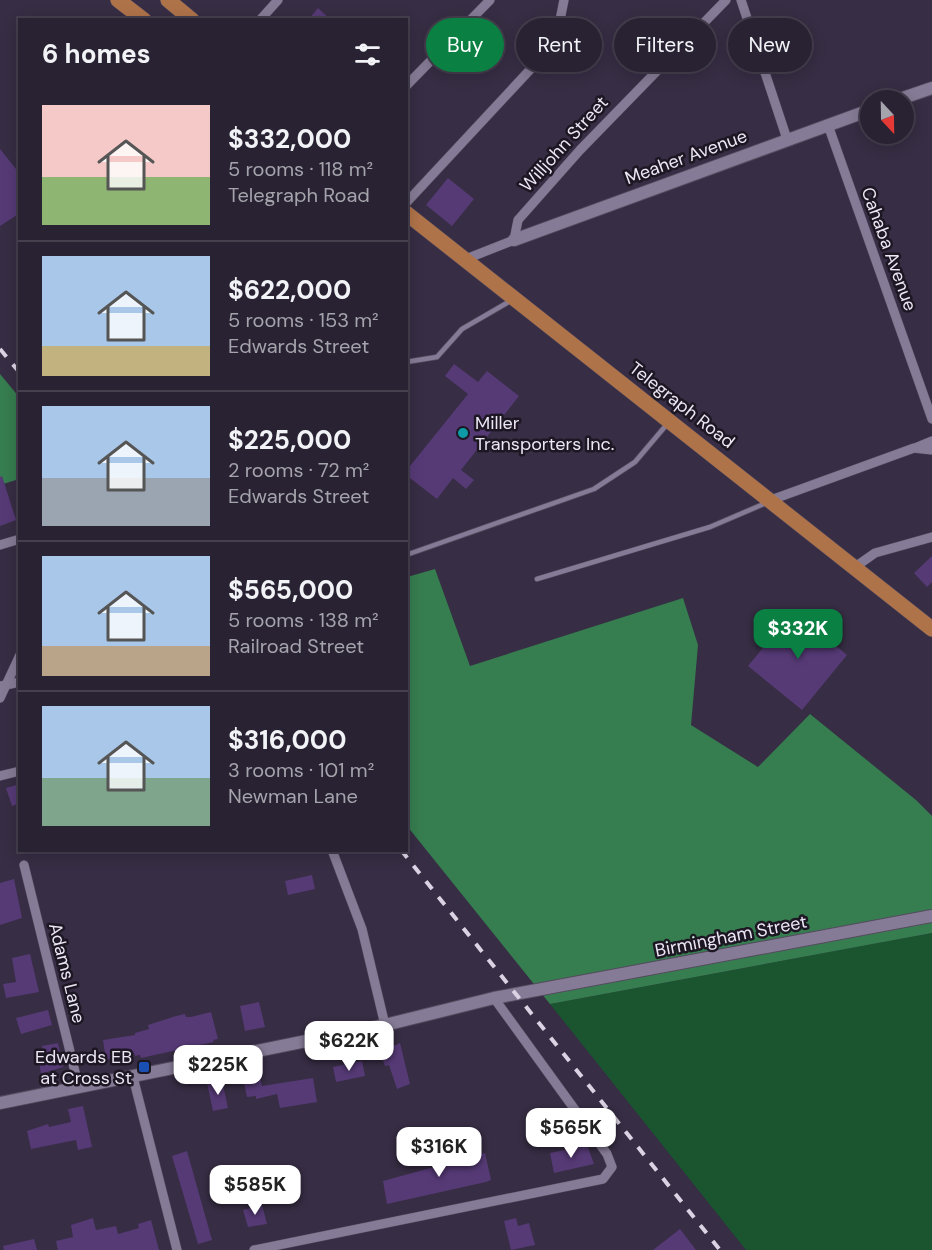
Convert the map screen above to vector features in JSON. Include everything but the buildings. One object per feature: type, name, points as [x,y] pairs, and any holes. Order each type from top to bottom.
[{"type":"main road","points":[[118,0],[141,18]]},
{"type":"main road","points":[[168,0],[190,18]]},
{"type":"main road","name":"Telegraph Road","points":[[408,215],[932,629]]},
{"type":"street","points":[[262,18],[278,0]]},
{"type":"street","points":[[408,84],[490,0]]},
{"type":"street","points":[[408,201],[540,59],[559,26],[564,0]]},
{"type":"street","name":"Willjohn Street","points":[[514,240],[518,220],[662,63],[726,0]]},
{"type":"street","points":[[741,0],[787,139]]},
{"type":"street","points":[[914,94],[932,88]]},
{"type":"street","name":"Meaher Avenue","points":[[514,240],[860,114]]},
{"type":"street","name":"Cahaba Avenue","points":[[828,125],[932,419]]},
{"type":"street","points":[[466,260],[514,240]]},
{"type":"street","points":[[771,500],[932,441]]},
{"type":"street","points":[[914,448],[932,450]]},
{"type":"street","points":[[855,567],[875,553],[932,537]]},
{"type":"street","points":[[0,545],[18,539]]},
{"type":"street","points":[[0,698],[2,685],[18,658]]},
{"type":"street","points":[[2,685],[18,682]]},
{"type":"street","points":[[0,776],[18,772]]},
{"type":"street","points":[[333,852],[362,929],[385,1026]]},
{"type":"street","name":"Adams Lane","points":[[24,865],[79,1088]]},
{"type":"street","name":"Birmingham Street","points":[[0,1103],[385,1026],[494,998],[932,916]]},
{"type":"street","points":[[254,1250],[603,1179],[612,1167],[607,1154],[494,998]]},
{"type":"street","points":[[133,1077],[177,1250]]},
{"type":"lane","points":[[408,362],[436,357],[462,329],[515,298]]},
{"type":"lane","points":[[408,554],[594,489],[635,462],[670,421]]},
{"type":"lane","points":[[537,579],[710,527],[771,500]]},
{"type":"green space","points":[[0,374],[18,396],[18,479],[0,485]]},
{"type":"green space","points":[[435,569],[470,666],[683,598],[698,645],[691,725],[758,767],[810,714],[916,800],[932,816],[932,933],[550,1004],[408,827],[408,577]]},
{"type":"green space","points":[[932,933],[932,1250],[746,1250],[550,1004]]},
{"type":"railway","points":[[0,349],[18,371]]},
{"type":"railway","points":[[403,852],[720,1250]]},
{"type":"place","name":"Miller Transporters Inc.","points":[[463,433]]},
{"type":"place","name":"Edwards EB at Cross St","points":[[144,1067]]}]
